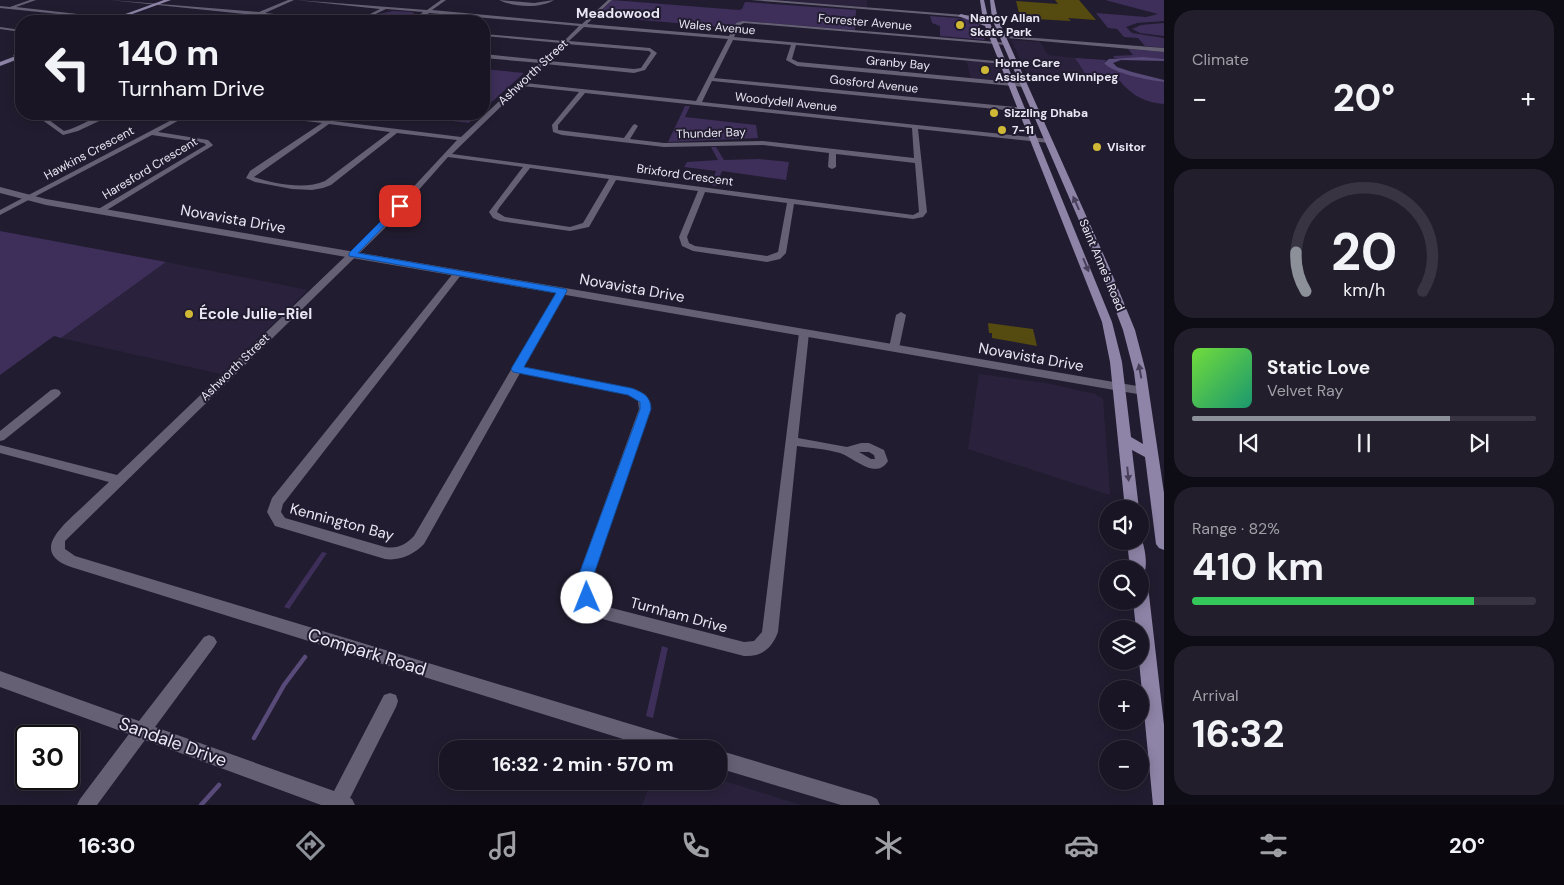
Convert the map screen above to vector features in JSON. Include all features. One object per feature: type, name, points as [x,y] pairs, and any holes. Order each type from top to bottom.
[{"type":"main road","points":[[131,15],[169,0]]},
{"type":"main road","points":[[134,15],[178,0]]},
{"type":"main road","name":"Saint Anne's Road","points":[[982,0],[983,9],[999,40],[1014,62],[1024,84],[1124,317],[1137,357],[1164,544]]},
{"type":"main road","name":"Saint Anne's Road","points":[[989,19],[992,0]]},
{"type":"main road","points":[[962,15],[977,14],[983,9]]},
{"type":"main road","points":[[962,15],[977,19],[989,19]]},
{"type":"main road","name":"Saint Anne's Road","points":[[999,40],[1003,62],[1036,140],[1107,322],[1115,356],[1131,500]]},
{"type":"main road","points":[[0,62],[15,57]]},
{"type":"main road","points":[[1012,83],[1024,84]]},
{"type":"main road","points":[[1124,439],[1151,454]]},
{"type":"main road","points":[[1143,610],[1163,805]]},
{"type":"street","points":[[0,9],[34,0]]},
{"type":"street","points":[[112,0],[270,15]]},
{"type":"street","points":[[259,14],[292,0]]},
{"type":"street","name":"Wales Avenue","points":[[298,0],[472,15]]},
{"type":"street","points":[[422,15],[444,0]]},
{"type":"street","points":[[501,0],[538,4],[546,4],[552,0]]},
{"type":"street","name":"Ashworth Street","points":[[490,112],[610,0]]},
{"type":"street","points":[[753,0],[962,15],[989,19]]},
{"type":"street","points":[[7,8],[72,15]]},
{"type":"street","points":[[370,15],[384,8]]},
{"type":"street","name":"Wales Avenue","points":[[490,17],[1014,62]]},
{"type":"street","name":"Forrester Avenue","points":[[732,38],[738,24],[746,22],[999,40]]},
{"type":"street","points":[[0,28],[15,30]]},
{"type":"street","points":[[490,35],[650,50],[654,54],[643,69],[634,71],[490,57]]},
{"type":"street","points":[[698,104],[732,38]]},
{"type":"street","points":[[999,40],[1164,50]]},
{"type":"street","name":"Granby Bay","points":[[794,43],[789,60],[797,64],[1012,83]]},
{"type":"street","name":"Gosford Avenue","points":[[711,79],[1036,111]]},
{"type":"street","name":"Woodydell Avenue","points":[[520,84],[1049,142]]},
{"type":"street","name":"Thunder Bay","points":[[584,91],[555,125],[554,130],[562,133],[675,146],[756,142],[918,161]]},
{"type":"street","points":[[45,120],[63,133],[76,130],[98,120]]},
{"type":"street","name":"Hawkins Crescent","points":[[0,213],[176,120]]},
{"type":"street","points":[[312,120],[462,139]]},
{"type":"street","name":"Ashworth Street","points":[[57,547],[61,536],[352,255],[482,120]]},
{"type":"street","points":[[328,122],[253,173],[250,176],[251,179],[307,188],[320,187],[395,130]]},
{"type":"street","points":[[625,141],[635,126]]},
{"type":"street","points":[[914,127],[918,161]]},
{"type":"street","name":"Haresford Crescent","points":[[99,211],[210,145],[206,141],[151,133]]},
{"type":"street","points":[[832,167],[833,151]]},
{"type":"street","name":"Brixford Crescent","points":[[447,155],[909,216],[920,215],[923,212],[918,161]]},
{"type":"street","points":[[528,166],[495,209],[494,214],[498,218],[570,229],[580,228],[586,225],[614,177]]},
{"type":"street","points":[[702,189],[683,237],[683,242],[692,248],[767,259],[777,257],[782,253],[791,201]]},
{"type":"street","name":"Novavista Drive","points":[[0,190],[27,198],[99,211],[1143,392]]},
{"type":"street","name":"Kennington Bay","points":[[458,273],[277,502],[274,512],[276,518],[285,525],[386,553],[400,553],[411,548],[419,540],[562,291]]},
{"type":"street","points":[[894,348],[901,315]]},
{"type":"street","name":"Turnham Drive","points":[[517,369],[631,392],[643,398],[646,402],[585,577],[585,591],[591,604],[606,613],[752,650],[759,648],[768,638],[770,632],[804,333]]},
{"type":"street","points":[[0,437],[55,393]]},
{"type":"street","points":[[792,441],[848,451]]},
{"type":"street","points":[[0,449],[119,480]]},
{"type":"street","name":"Compark Road","points":[[57,547],[62,556],[71,561],[654,740]]},
{"type":"street","points":[[86,805],[209,642]]},
{"type":"street","name":"Sandale Drive","points":[[0,679],[342,803]]},
{"type":"street","points":[[342,803],[390,701]]},
{"type":"street","points":[[727,762],[871,805]]},
{"type":"shaded area","points":[[612,0],[739,10],[742,9],[745,2],[856,10],[855,30],[745,21],[736,23],[733,28],[596,16]]},
{"type":"shaded area","points":[[776,0],[867,0],[867,7]]},
{"type":"shaded area","points":[[1105,0],[1164,0],[1164,21],[1137,23],[1126,27],[1132,33],[1164,38],[1164,48],[1145,46],[1138,38],[1124,37],[1117,29],[1108,28],[1096,13],[1146,17],[1158,14]]},
{"type":"shaded area","points":[[393,11],[412,12],[416,15],[377,15]]},
{"type":"shaded area","points":[[930,16],[970,19],[978,22],[985,40],[940,36],[940,26],[932,23]]},
{"type":"shaded area","points":[[1164,23],[1164,36],[1140,33],[1132,29],[1141,25]]},
{"type":"shaded area","points":[[1011,40],[1040,42],[1048,55],[1075,58],[1088,78],[1026,72]]},
{"type":"shaded area","points":[[1128,49],[1164,52],[1164,59],[1115,58],[1113,56],[1133,55]]},
{"type":"shaded area","points":[[1143,57],[1164,59],[1164,61],[1121,60],[1113,63],[1117,67],[1164,80],[1164,82],[1123,73],[1104,63],[1109,59]]},
{"type":"shaded area","points":[[1075,58],[1106,60],[1104,63],[1115,70],[1164,82],[1164,104],[1151,102],[1139,97],[1120,81],[1088,78]]},
{"type":"shaded area","points":[[966,60],[997,63],[1004,81],[971,78]]},
{"type":"shaded area","points":[[490,70],[524,73],[490,104]]},
{"type":"shaded area","points":[[685,106],[690,106],[685,117],[756,125],[758,138],[668,142]]},
{"type":"shaded area","points":[[443,120],[472,120],[469,123]]},
{"type":"shaded area","points":[[711,147],[716,147],[724,160],[759,159],[789,162],[786,180],[722,171],[716,186],[711,185],[716,171],[684,167],[687,162],[718,160]]},
{"type":"shaded area","points":[[0,231],[166,262],[61,338],[54,336],[0,375]]},
{"type":"shaded area","name":"École Julie-Riel","points":[[166,262],[308,290],[221,374],[61,338]]},
{"type":"shaded area","points":[[979,374],[1046,383],[1095,394],[1103,399],[1110,495],[968,449]]},
{"type":"shaded area","points":[[322,552],[327,553],[289,609],[284,607]]},
{"type":"shaded area","points":[[662,646],[668,648],[653,718],[646,716]]},
{"type":"shaded area","points":[[727,782],[801,805],[642,805],[648,790],[727,790]]},
{"type":"building","points":[[1055,0],[1079,0],[1096,20],[1068,18],[1071,21],[1035,19],[1019,13],[1016,1],[1058,4]]},
{"type":"building","points":[[988,323],[1033,329],[1037,346],[992,338],[992,333],[989,333]]},
{"type":"waterway","points":[[254,738],[284,685],[305,657]]},
{"type":"waterway","points":[[201,805],[219,785]]},
{"type":"place","name":"Nancy Allan Skate Park","points":[[960,25]]},
{"type":"place","name":"Home Care Assistance Winnipeg","points":[[985,70]]},
{"type":"place","name":"Sizzling Dhaba","points":[[994,113]]},
{"type":"place","name":"7-11","points":[[1002,130]]},
{"type":"place","name":"Visitor","points":[[1097,147]]},
{"type":"place","name":"École Julie-Riel","points":[[189,314]]},
{"type":"district","name":"Meadowood","points":[[618,13]]},
{"type":"route","points":[[400,206],[352,255],[562,291],[517,369],[631,392],[643,398],[646,402],[585,577],[584,586],[587,598]]}]
